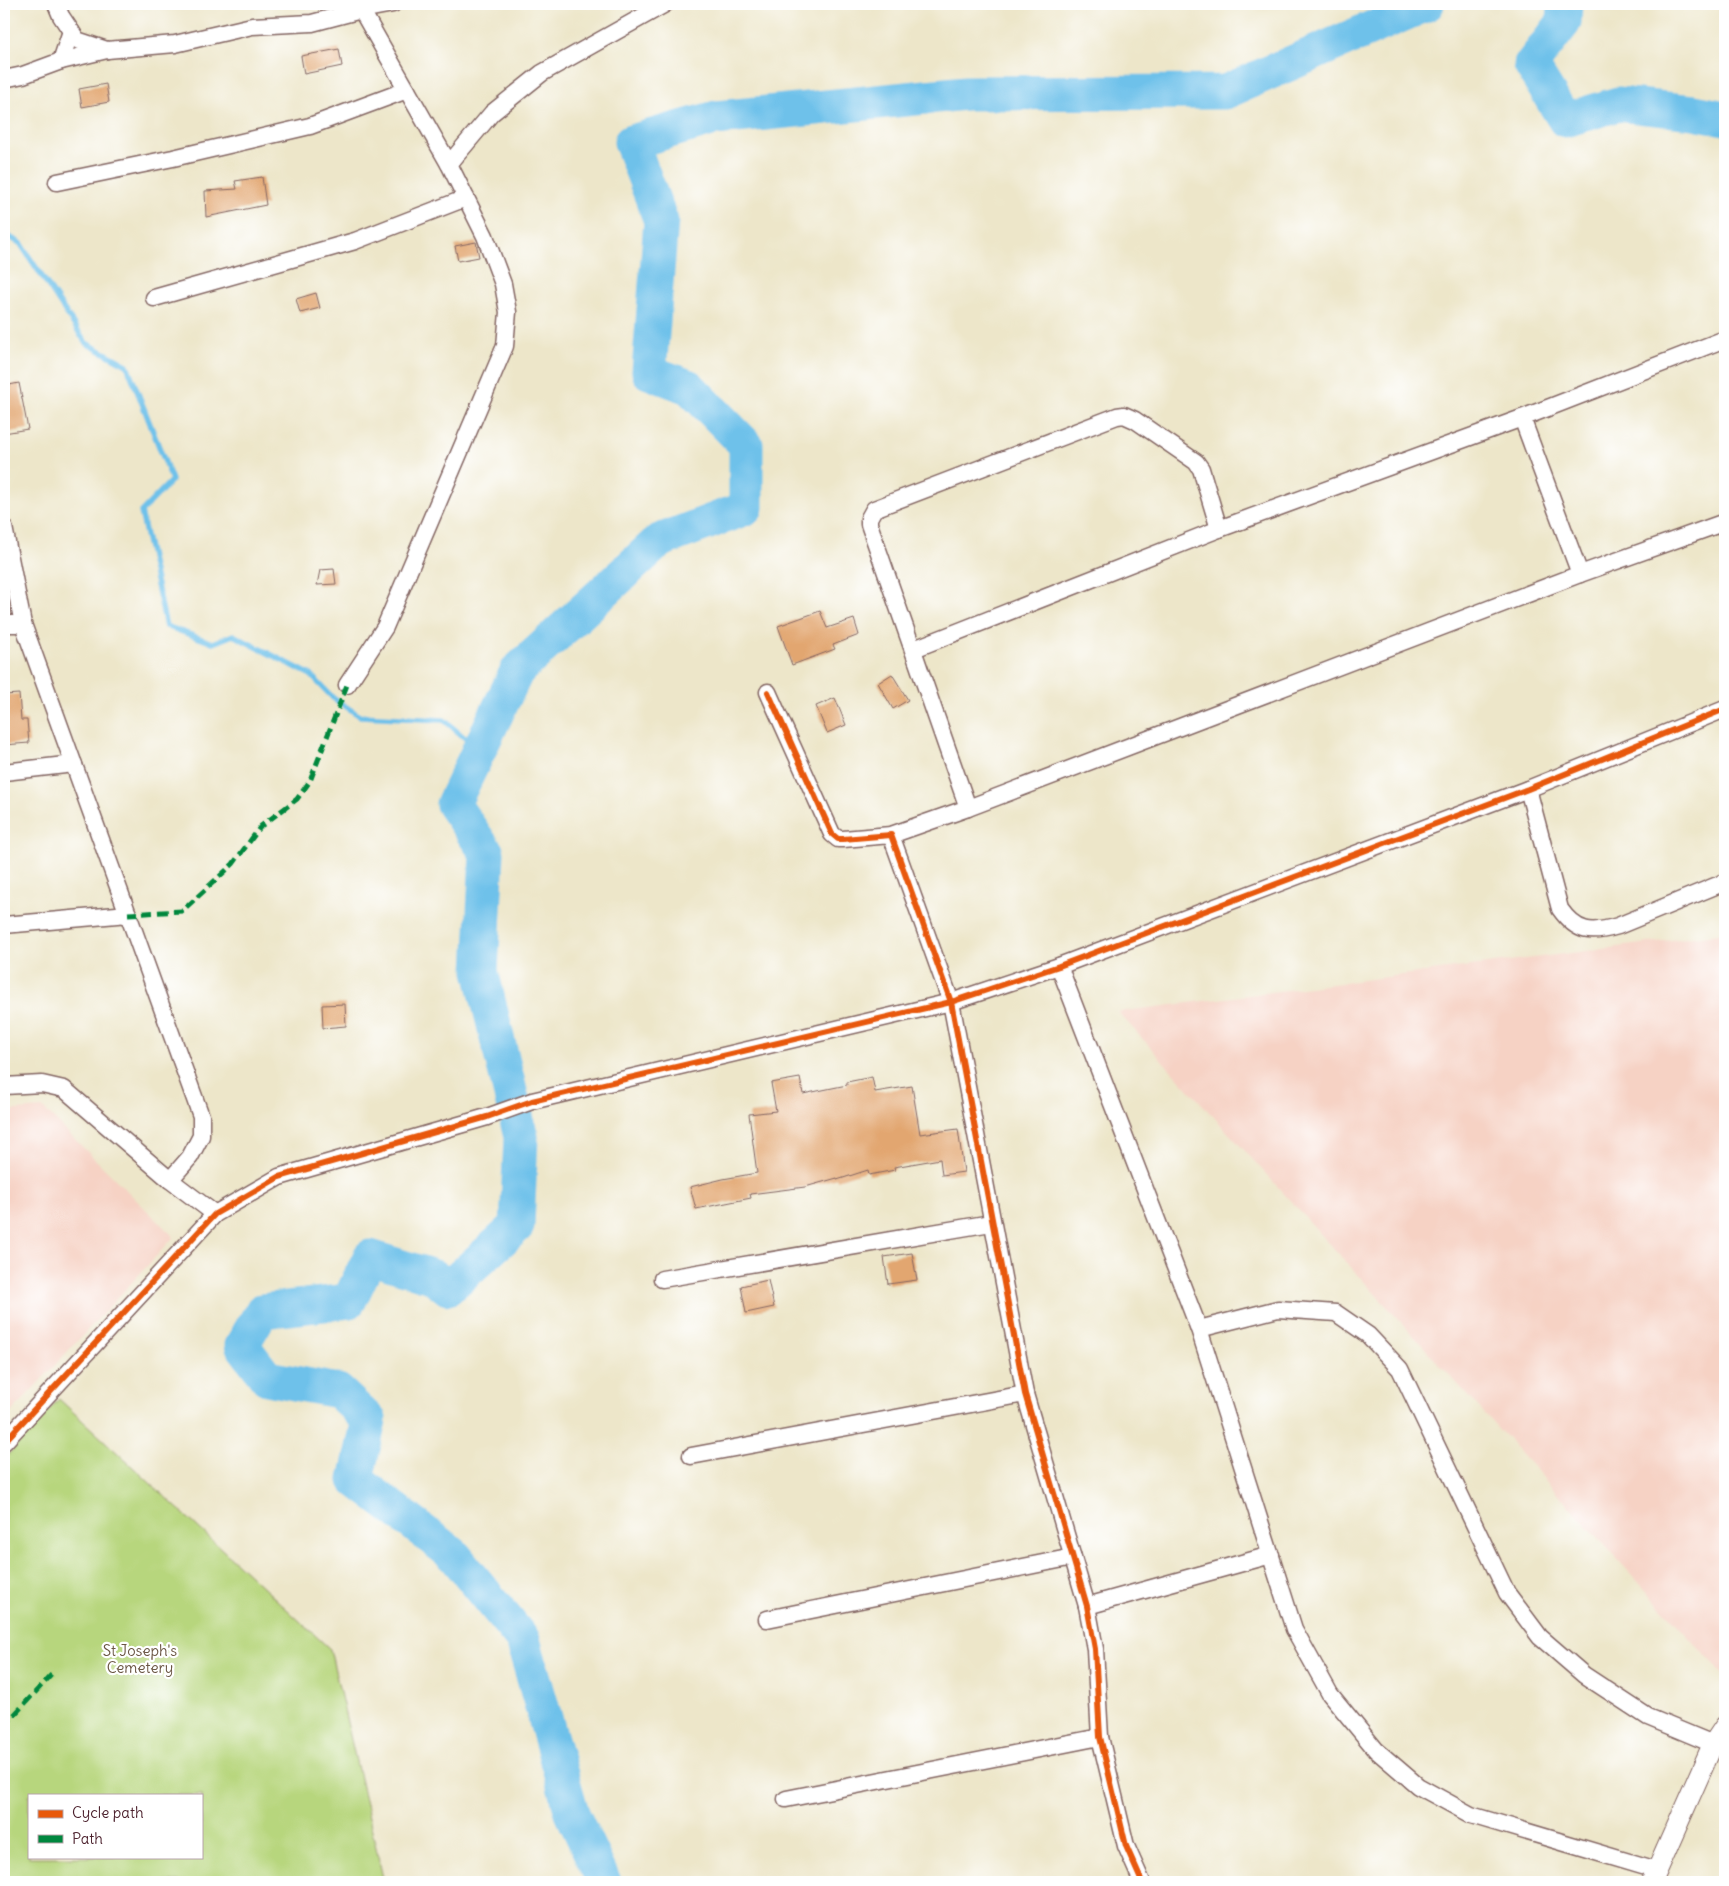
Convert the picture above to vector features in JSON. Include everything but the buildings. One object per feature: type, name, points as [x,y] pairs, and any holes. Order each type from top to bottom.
[{"type":"street","points":[[56,4],[61,16],[77,40],[107,50]]},
{"type":"street","points":[[4,78],[23,75],[60,61],[107,50],[175,44],[252,26],[312,22],[360,7],[393,4]]},
{"type":"street","points":[[449,164],[492,113],[542,73],[665,4]]},
{"type":"street","points":[[347,685],[385,627],[505,346],[508,312],[503,284],[485,236],[449,164],[360,7]]},
{"type":"street","points":[[60,61],[71,31]]},
{"type":"street","points":[[57,182],[173,158],[310,126],[407,90]]},
{"type":"street","points":[[154,298],[355,241],[466,198]]},
{"type":"street","points":[[914,649],[1219,529],[1522,418],[1725,338]]},
{"type":"street","points":[[968,808],[869,524],[871,513],[879,506],[1124,415],[1135,420],[1196,462],[1200,469],[1219,529]]},
{"type":"street","points":[[1522,418],[1580,574]]},
{"type":"street","points":[[768,692],[832,834],[838,839],[891,835],[968,808],[1580,574],[1725,522]]},
{"type":"street","points":[[4,527],[23,624],[202,1116],[202,1136],[190,1157],[170,1180]]},
{"type":"street","points":[[4,624],[23,624]]},
{"type":"street","points":[[4,1442],[215,1214],[279,1177],[487,1117],[532,1101],[951,1002],[1059,966],[1528,789],[1725,709]]},
{"type":"street","points":[[4,772],[74,764]]},
{"type":"street","points":[[1528,789],[1560,909],[1570,922],[1586,930],[1601,932],[1725,882]]},
{"type":"street","points":[[891,835],[951,1002],[1025,1394],[1087,1606],[1096,1649],[1100,1737],[1126,1846],[1142,1882]]},
{"type":"street","points":[[4,925],[128,914]]},
{"type":"street","points":[[1059,966],[1199,1328],[1294,1629],[1330,1694],[1376,1750],[1418,1786],[1471,1814],[1654,1876],[1719,1745],[1725,1726]]},
{"type":"street","points":[[4,1086],[42,1084],[64,1090],[170,1180],[215,1214]]},
{"type":"street","points":[[662,1279],[992,1223]]},
{"type":"street","points":[[1199,1328],[1278,1308],[1336,1314],[1368,1336],[1400,1369],[1507,1593],[1540,1637],[1584,1675],[1648,1716],[1719,1745]]},
{"type":"street","points":[[691,1456],[1025,1394]]},
{"type":"street","points":[[1087,1606],[1271,1555]]},
{"type":"street","points":[[767,1619],[1073,1557]]},
{"type":"street","points":[[786,1799],[1100,1737]]},
{"type":"shaded area","points":[[1725,933],[1725,1677],[1118,1012]]},
{"type":"shaded area","points":[[43,1108],[174,1237],[4,1420],[4,1111]]},
{"type":"green space","name":"St Joseph's Cemetery","points":[[59,1399],[330,1649],[384,1882],[4,1882],[4,1459]]},
{"type":"waterway","points":[[604,1882],[572,1813],[523,1640],[454,1555],[356,1480],[369,1420],[338,1391],[267,1378],[242,1345],[262,1311],[349,1301],[370,1257],[434,1277],[448,1288],[517,1226],[521,1137],[481,971],[487,853],[453,804],[517,671],[659,541],[746,508],[746,445],[689,387],[649,372],[661,221],[631,142],[716,118],[966,93],[1225,92],[1427,4]]},
{"type":"waterway","points":[[1565,4],[1564,22],[1531,65],[1565,120],[1618,104],[1694,112],[1725,118]]},
{"type":"waterway","points":[[4,234],[20,243],[86,343],[127,365],[172,480],[141,512],[166,626],[213,643],[233,635],[311,675],[333,698],[360,716],[444,720],[479,750]]},
{"type":"marked path","points":[[128,914],[182,911],[233,864],[261,826],[297,799],[310,781],[347,685]]},
{"type":"marked path","points":[[4,1726],[53,1673]]},
{"type":"cycle path","points":[[768,692],[832,834],[838,839],[891,835],[951,1002],[1025,1394],[1087,1606],[1095,1649],[1100,1737],[1126,1846],[1142,1882]]},
{"type":"cycle path","points":[[4,1442],[215,1214],[279,1177],[487,1117],[532,1101],[951,1002],[1059,966],[1528,789],[1725,709]]}]
